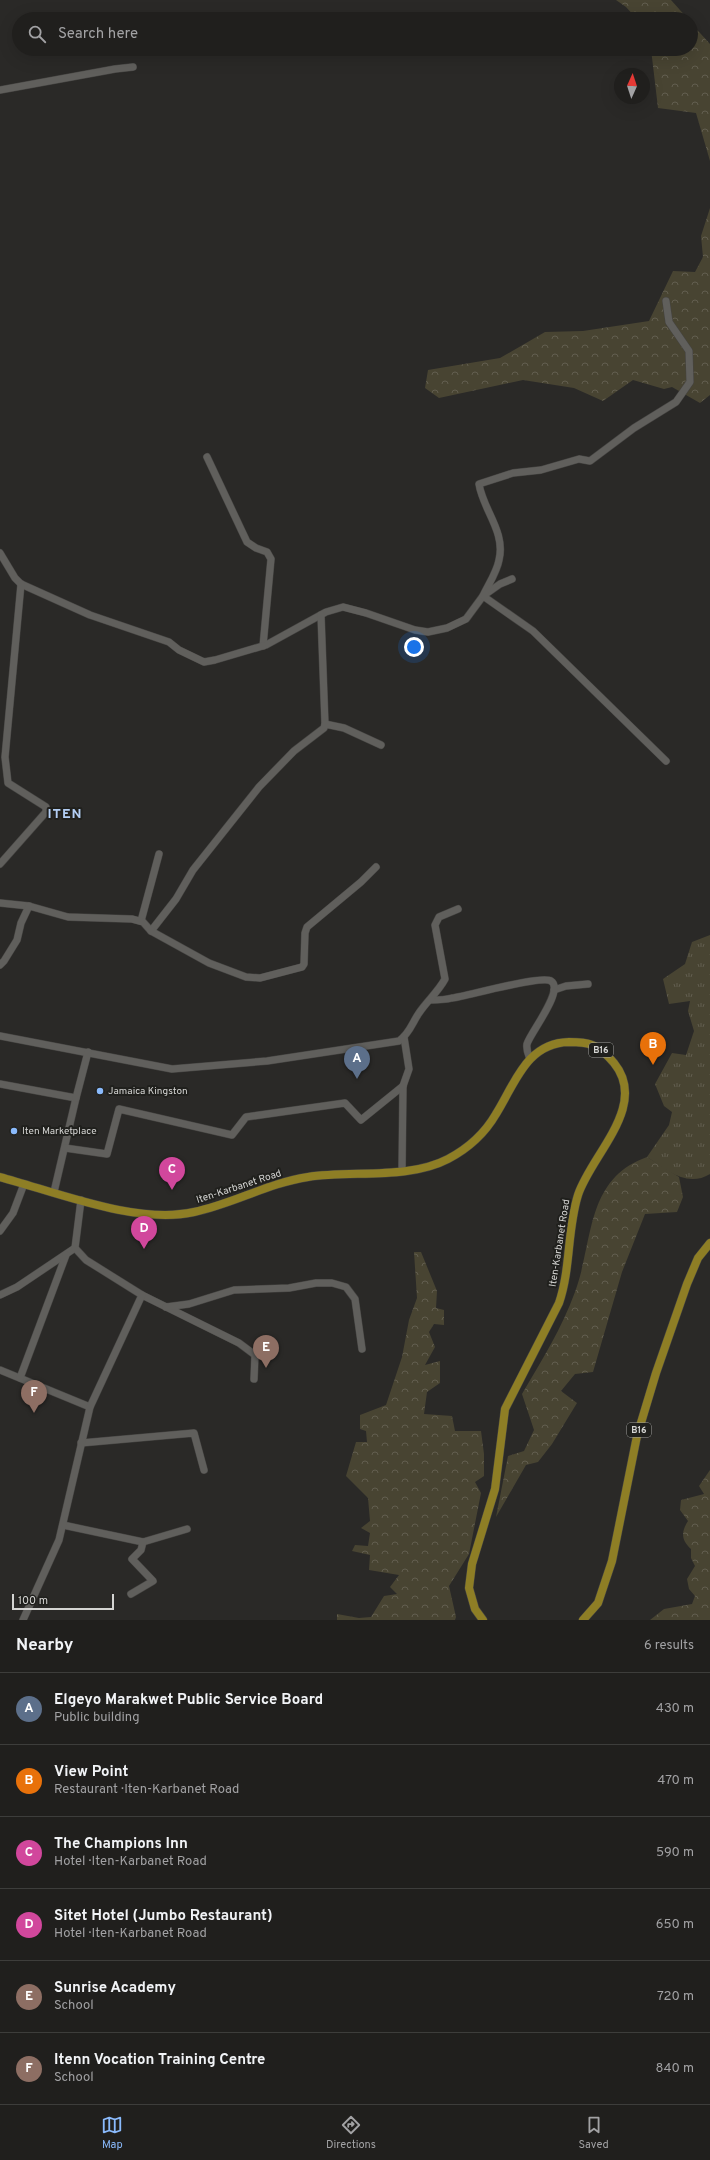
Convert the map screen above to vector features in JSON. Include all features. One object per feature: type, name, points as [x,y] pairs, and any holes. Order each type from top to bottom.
[{"type":"main road","name":"Iten-Karbanet Road","points":[[54,1192],[81,1200],[149,1214],[172,1215],[194,1212],[306,1177],[402,1171],[446,1160],[472,1143],[496,1116],[516,1078],[530,1059],[542,1049],[559,1042],[578,1042],[594,1045],[607,1055],[618,1069],[626,1092],[622,1111],[614,1132],[591,1167],[578,1196],[571,1229],[563,1291],[559,1303],[505,1409],[495,1489],[472,1564],[469,1588],[476,1609],[483,1620]]},
{"type":"main road","name":"B16","points":[[0,1177],[54,1192]]},
{"type":"main road","name":"B16","points":[[583,1620],[598,1603],[612,1561],[638,1436],[656,1373],[687,1284],[698,1258],[710,1243]]},
{"type":"street","points":[[0,90],[100,71],[133,67]]},
{"type":"street","points":[[0,553],[15,578],[21,584],[90,616],[168,642],[179,650],[204,662],[263,646],[321,615],[343,607],[366,613],[415,630],[428,632],[447,628],[466,619],[483,596],[500,560],[499,534],[481,496],[479,484],[513,473],[541,470],[579,459],[590,461],[634,428],[676,402],[690,382],[689,351],[669,322],[666,301]]},
{"type":"street","points":[[207,457],[247,542],[256,548],[267,552],[271,559],[263,646]]},
{"type":"street","points":[[483,596],[500,584],[512,580]]},
{"type":"street","points":[[0,865],[46,812],[46,807],[8,783],[5,757],[21,584]]},
{"type":"street","points":[[483,596],[533,631],[666,761]]},
{"type":"street","points":[[151,931],[176,899],[193,870],[258,787],[294,751],[324,728],[321,615]]},
{"type":"street","points":[[325,724],[344,728],[381,745]]},
{"type":"street","points":[[141,922],[159,854]]},
{"type":"street","points":[[0,903],[29,906],[68,916],[132,919],[141,922],[151,931],[208,964],[242,976],[260,978],[302,967],[304,964],[305,933],[308,927],[362,882],[376,867]]},
{"type":"street","points":[[0,965],[17,940],[20,923],[29,906]]},
{"type":"street","points":[[0,1036],[172,1069],[267,1061],[387,1044],[404,1037],[410,1031],[420,1011],[445,980],[436,925],[439,917],[458,909]]},
{"type":"street","points":[[430,1000],[450,999],[471,992],[493,990],[535,980],[549,980],[553,983],[553,999],[529,1040],[527,1050],[530,1059]]},
{"type":"street","points":[[554,990],[566,986],[588,984]]},
{"type":"street","points":[[402,1171],[403,1086],[409,1069],[404,1037]]},
{"type":"street","points":[[54,1192],[88,1052]]},
{"type":"street","points":[[0,1084],[76,1098]]},
{"type":"street","points":[[65,1148],[107,1154],[119,1109],[232,1135],[246,1116],[345,1103],[361,1120],[403,1086]]},
{"type":"street","points":[[0,1231],[13,1213],[24,1184]]},
{"type":"street","points":[[0,1295],[66,1256],[76,1248],[81,1200]]},
{"type":"street","points":[[76,1248],[86,1260],[142,1295],[240,1343],[255,1355],[254,1379]]},
{"type":"street","points":[[20,1378],[66,1256]]},
{"type":"street","points":[[166,1307],[189,1304],[234,1290],[289,1288],[316,1283],[332,1283],[346,1287],[356,1299],[362,1349]]},
{"type":"street","points":[[23,1620],[59,1540],[90,1407],[142,1295]]},
{"type":"street","points":[[0,1370],[90,1407]]},
{"type":"street","points":[[81,1443],[194,1433],[204,1470]]},
{"type":"street","points":[[63,1525],[143,1542],[187,1529]]},
{"type":"street","points":[[131,1594],[153,1581],[132,1559],[140,1550],[143,1542]]},
{"type":"green space","points":[[616,0],[671,0],[682,12],[631,12]]},
{"type":"green space","points":[[698,31],[710,44],[710,161],[696,113],[658,108],[652,56],[698,56]]},
{"type":"green space","points":[[710,208],[710,395],[700,403],[672,387],[664,389],[633,380],[603,401],[574,388],[523,380],[439,398],[425,388],[428,370],[500,358],[545,332],[583,331],[649,321],[673,271],[695,272],[703,257],[701,236]]},
{"type":"green space","points":[[710,935],[710,1174],[702,1178],[693,1179],[677,1176],[647,1157],[669,1125],[672,1112],[664,1106],[655,1084],[672,1053],[686,1055],[694,1031],[688,1011],[690,1001],[669,1004],[663,979],[685,964],[692,942]]},
{"type":"green space","points":[[647,1157],[679,1177],[683,1197],[677,1212],[645,1214],[622,1272],[593,1372],[575,1374],[561,1391],[577,1403],[552,1444],[538,1462],[526,1465],[496,1517],[508,1456],[524,1451],[534,1430],[522,1394],[551,1344],[570,1305],[581,1272],[595,1214],[602,1196],[612,1180],[627,1167]]},
{"type":"green space","points":[[414,1252],[421,1252],[437,1291],[436,1308],[444,1310],[444,1325],[434,1324],[429,1332],[435,1347],[425,1365],[440,1361],[440,1383],[427,1392],[424,1414],[452,1416],[455,1431],[481,1431],[484,1454],[484,1476],[475,1482],[481,1493],[469,1554],[449,1586],[456,1617],[455,1620],[337,1620],[337,1614],[359,1618],[371,1617],[384,1596],[397,1594],[390,1587],[399,1575],[369,1570],[370,1555],[352,1551],[355,1545],[368,1546],[370,1533],[361,1528],[370,1521],[368,1498],[346,1476],[356,1442],[367,1442],[366,1431],[360,1429],[360,1415],[386,1405],[402,1357],[409,1320],[417,1298]]},
{"type":"green space","points":[[710,1470],[710,1620],[650,1620],[664,1609],[692,1604],[695,1596],[689,1589],[687,1579],[695,1566],[691,1558],[691,1549],[685,1542],[683,1536],[684,1529],[688,1521],[680,1510],[681,1500],[704,1494],[699,1486]]},
{"type":"place","name":"View Point","points":[[653,1065]]},
{"type":"place","name":"Elgeyo Marakwet Public Service Board","points":[[357,1079]]},
{"type":"place","name":"Jamaica Kingston","points":[[100,1091]]},
{"type":"place","name":"Iten Marketplace","points":[[14,1131]]},
{"type":"place","name":"The Champions Inn","points":[[172,1190]]},
{"type":"place","name":"Sitet Hotel (Jumbo Restaurant)","points":[[144,1249]]},
{"type":"place","name":"Sunrise Academy","points":[[266,1368]]},
{"type":"place","name":"Itenn Vocation Training Centre","points":[[34,1413]]},
{"type":"district","name":"ITEN","points":[[65,814]]}]
